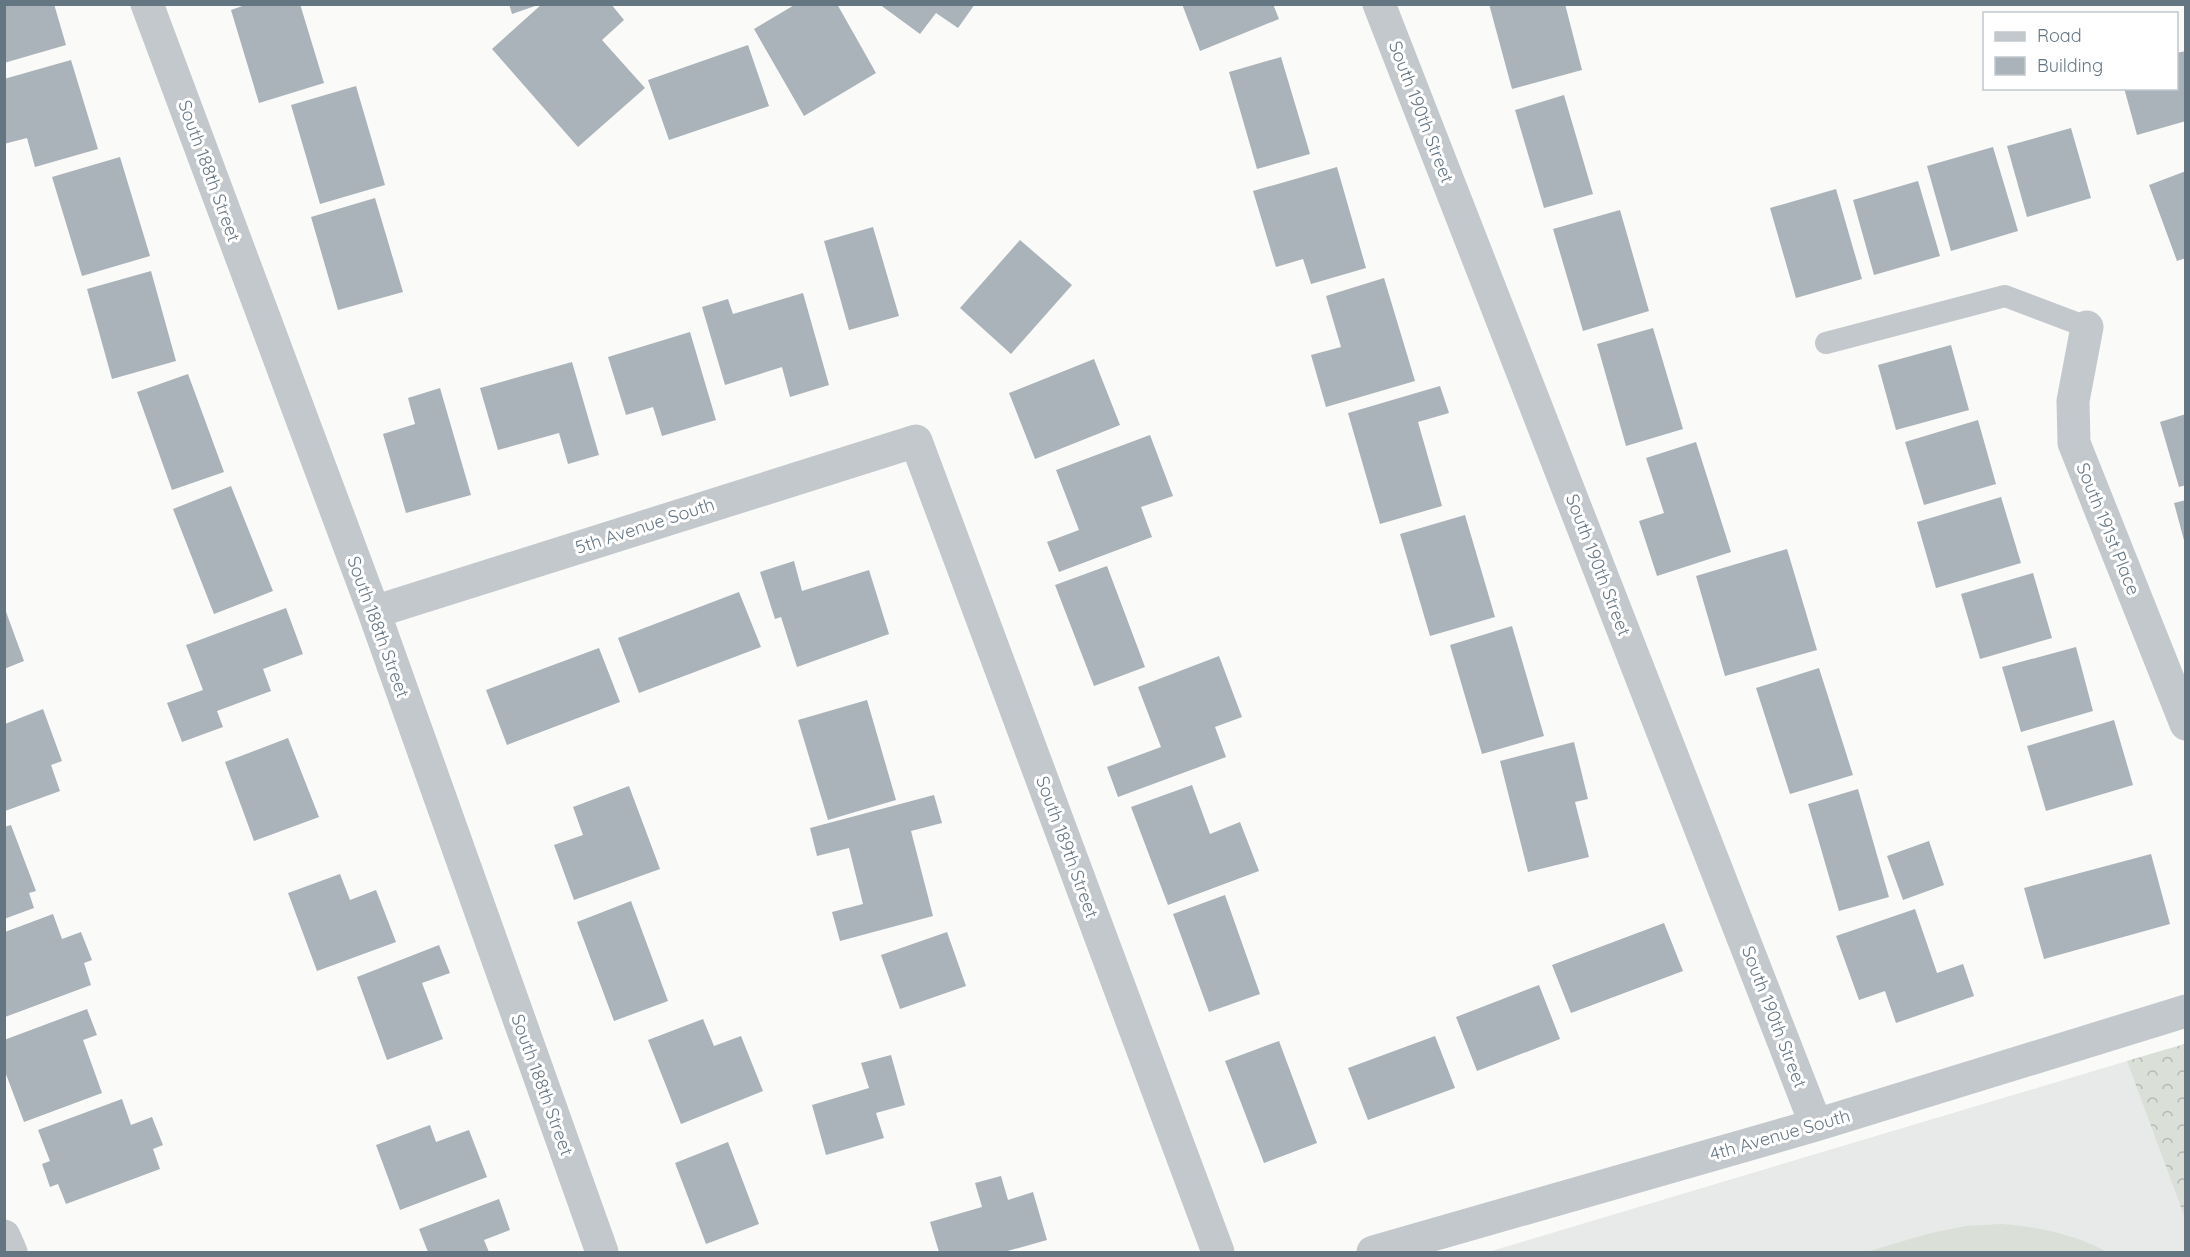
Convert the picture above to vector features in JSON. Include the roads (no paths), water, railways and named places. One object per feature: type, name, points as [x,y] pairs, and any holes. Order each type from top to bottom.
[{"type":"street","name":"South 188th Street","points":[[147,4],[374,612],[602,1252]]},
{"type":"street","name":"South 190th Street","points":[[1379,4],[1816,1125]]},
{"type":"street","name":"South 191st Place","points":[[2087,327],[2073,401],[2074,442],[2186,724]]},
{"type":"street","name":"5th Avenue South","points":[[374,612],[916,441]]},
{"type":"street","name":"South 189th Street","points":[[916,441],[1218,1252]]},
{"type":"street","name":"4th Avenue South","points":[[1373,1252],[1816,1125],[2186,1011]]},
{"type":"street","points":[[4,1236],[11,1252]]},
{"type":"lane","points":[[1826,343],[2005,296],[2087,327]]}]
